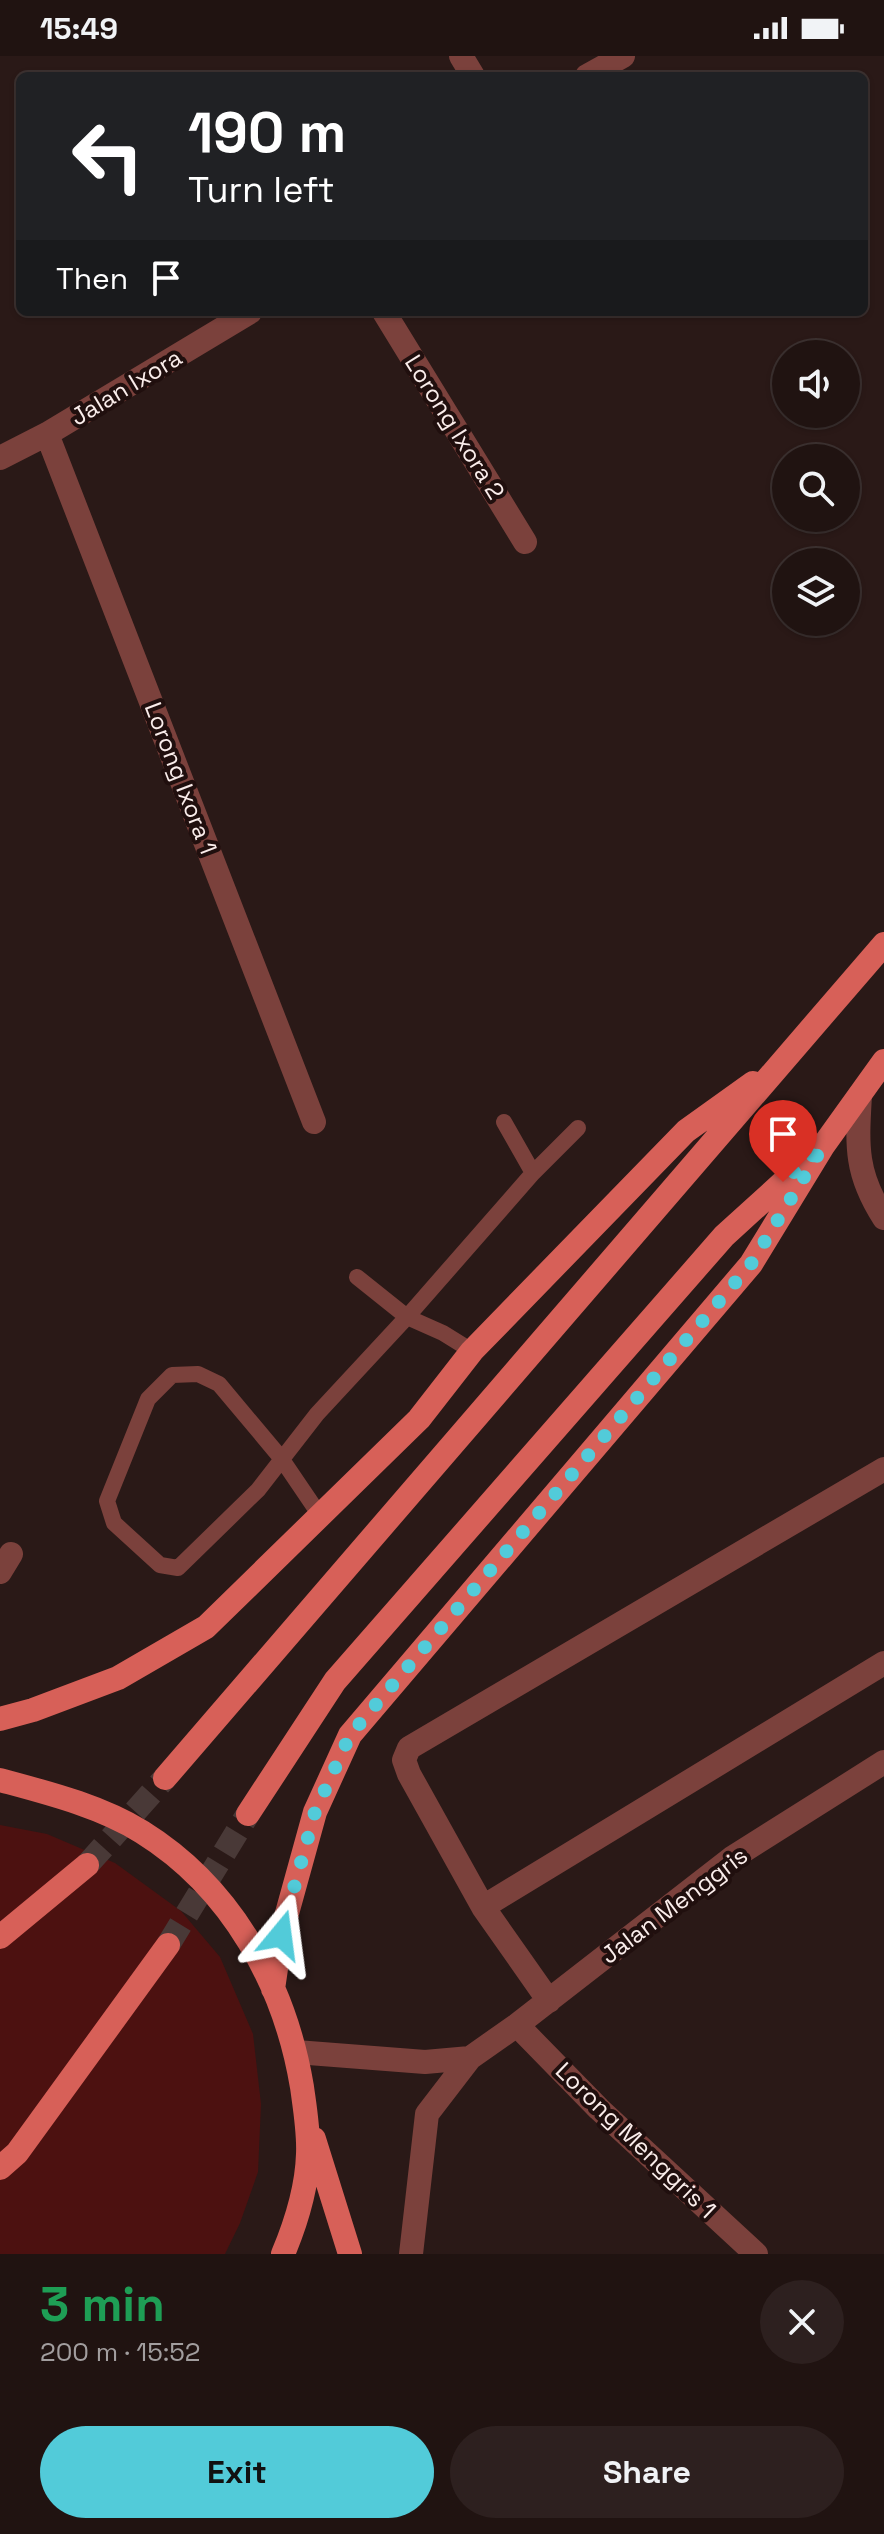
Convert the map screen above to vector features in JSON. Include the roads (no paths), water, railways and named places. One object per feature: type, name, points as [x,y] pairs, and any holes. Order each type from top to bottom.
[{"type":"main road","points":[[165,1778],[884,944]]},
{"type":"main road","points":[[0,1719],[118,1678],[206,1627],[419,1419],[472,1351],[686,1131],[784,1061]]},
{"type":"main road","points":[[273,1989],[281,1935],[315,1812],[350,1735],[751,1264],[823,1146],[884,1061]]},
{"type":"main road","points":[[248,1814],[345,1669],[724,1236],[823,1146]]},
{"type":"main road","points":[[0,1780],[69,1800],[142,1832],[206,1884],[231,1912],[250,1941],[273,1989],[296,2052],[305,2110],[308,2154],[302,2198],[283,2254]]},
{"type":"main road","points":[[0,1937],[87,1865]]},
{"type":"main road","points":[[0,2168],[17,2153],[168,1945]]},
{"type":"main road","points":[[305,2110],[350,2254]]},
{"type":"street","points":[[594,72],[623,56]]},
{"type":"street","name":"Jalan Ixora","points":[[0,458],[47,434],[243,316]]},
{"type":"street","name":"Lorong Ixora 2","points":[[386,316],[525,542]]},
{"type":"street","name":"Lorong Ixora 1","points":[[47,434],[314,1122]]},
{"type":"street","points":[[860,1095],[857,1147],[862,1174],[882,1209]]},
{"type":"street","points":[[549,2001],[483,1907],[409,1774],[404,1760],[409,1748],[884,1469]]},
{"type":"street","points":[[483,1907],[884,1663]]},
{"type":"street","name":"Jalan Menggris","points":[[411,2254],[427,2114],[470,2058],[549,2001],[732,1858],[884,1762]]},
{"type":"street","name":"Lorong Menggris 1","points":[[517,2025],[599,2109],[756,2254]]},
{"type":"street","name":"Jalan Menggris","points":[[296,2052],[425,2062],[470,2058]]},
{"type":"lane","points":[[504,1122],[533,1173]]},
{"type":"lane","points":[[321,1517],[281,1458],[219,1384],[198,1374],[172,1375],[148,1399],[107,1501],[114,1523],[160,1565],[178,1568],[258,1490],[281,1458],[317,1414],[533,1173],[578,1128]]},
{"type":"lane","points":[[357,1277],[407,1317],[443,1333],[472,1351]]},
{"type":"tunnel","points":[[87,1865],[165,1778]]},
{"type":"tunnel","points":[[168,1945],[248,1814]]}]
